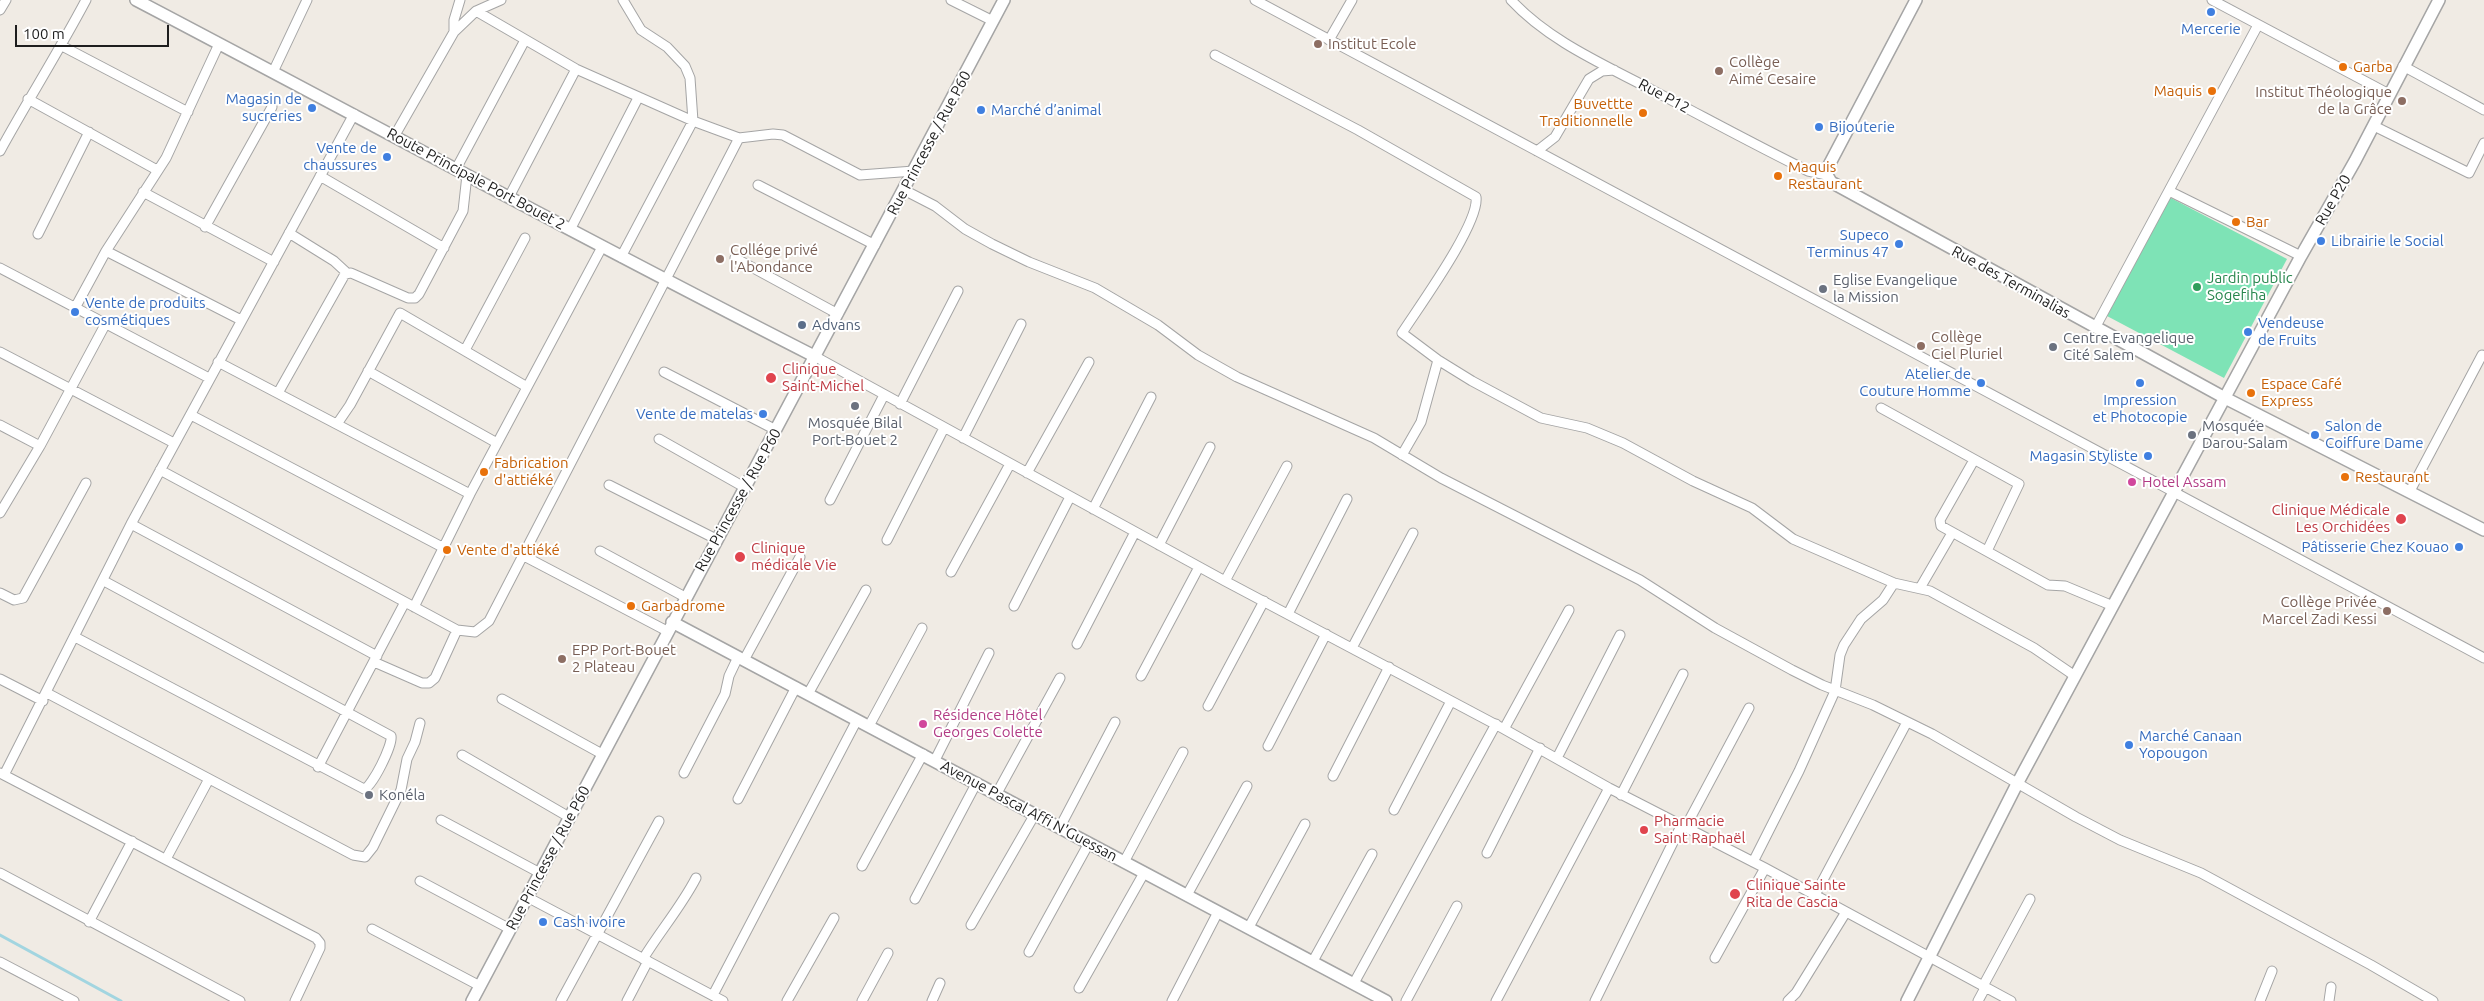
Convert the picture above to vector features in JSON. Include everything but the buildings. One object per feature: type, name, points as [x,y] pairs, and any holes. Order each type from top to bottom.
[{"type":"street","points":[[0,10],[6,0]]},
{"type":"street","points":[[0,151],[28,99],[62,46],[86,0]]},
{"type":"street","name":"Route Principale Port Bouet 2","points":[[136,0],[395,135],[621,257],[816,357]]},
{"type":"street","points":[[273,72],[308,0]]},
{"type":"street","points":[[454,32],[454,20],[460,0]]},
{"type":"street","points":[[395,135],[454,32],[476,11],[500,0]]},
{"type":"street","points":[[621,257],[692,121],[691,85],[685,66],[667,46],[641,30],[624,0]]},
{"type":"street","points":[[950,0],[993,21]]},
{"type":"street","name":"Rue Princesse / Rue P60","points":[[472,1001],[685,597],[816,357],[1004,0]]},
{"type":"street","points":[[1255,0],[2484,658]]},
{"type":"street","points":[[1329,40],[1352,0]]},
{"type":"street","name":"Rue P12","points":[[1511,0],[1532,21],[1548,32],[1614,70],[1808,171],[1828,175]]},
{"type":"street","points":[[1828,175],[1828,167],[1916,0]]},
{"type":"street","points":[[2212,0],[2389,94]]},
{"type":"street","name":"Rue P20","points":[[1907,1001],[2017,784],[2175,494],[2301,256],[2374,126],[2403,66],[2439,0]]},
{"type":"street","points":[[476,11],[576,69],[692,121],[739,138],[774,134],[783,135],[860,175],[914,171]]},
{"type":"street","points":[[2095,328],[2258,24]]},
{"type":"street","points":[[456,169],[525,40]]},
{"type":"street","points":[[75,308],[106,251],[166,158],[219,44]]},
{"type":"street","points":[[62,46],[188,112]]},
{"type":"street","points":[[1215,55],[1366,135],[1476,197],[1474,210],[1461,238],[1402,333],[1438,360],[1541,418],[1580,426],[1623,443],[1693,481],[1752,508],[1793,539],[1894,583],[1920,588],[1943,597],[2025,644],[2075,676]]},
{"type":"street","points":[[2403,66],[2484,110]]},
{"type":"street","points":[[509,197],[576,69]]},
{"type":"street","points":[[1537,151],[1555,137],[1589,79],[1602,71],[1614,70]]},
{"type":"street","points":[[570,230],[638,98]]},
{"type":"street","points":[[28,99],[157,170]]},
{"type":"street","points":[[206,226],[272,106]]},
{"type":"street","points":[[294,1001],[320,948],[320,943],[316,938],[2,774],[45,697],[131,524],[174,443],[354,114]]},
{"type":"street","points":[[2374,126],[2469,173],[2484,143]]},
{"type":"street","points":[[38,234],[89,132]]},
{"type":"street","points":[[160,470],[457,630],[475,632],[484,626],[522,555],[739,138]]},
{"type":"street","points":[[289,234],[334,261],[347,273],[352,273],[408,298],[415,298],[419,294],[463,212],[467,175]]},
{"type":"street","name":"Rue des Terminalias","points":[[1828,175],[1837,186],[2095,328],[2225,398],[2484,530]]},
{"type":"street","points":[[320,176],[444,248]]},
{"type":"street","points":[[758,185],[875,244]]},
{"type":"street","points":[[904,190],[935,206],[965,229],[992,244],[1029,262],[1095,288],[1158,325],[1198,355],[1237,377],[1374,438],[1489,504],[1640,580],[1715,628],[1792,670],[1907,722],[2120,840],[2183,865],[2262,905],[2433,1001]]},
{"type":"street","points":[[2169,191],[2301,256]]},
{"type":"street","points":[[143,192],[274,262]]},
{"type":"street","points":[[465,350],[524,238]]},
{"type":"street","points":[[318,767],[376,659],[444,548],[470,494],[602,247]]},
{"type":"street","points":[[106,251],[241,320]]},
{"type":"street","points":[[735,258],[838,314]]},
{"type":"street","points":[[0,268],[105,325],[209,378]]},
{"type":"street","points":[[278,393],[343,276],[347,273]]},
{"type":"street","points":[[900,404],[958,291]]},
{"type":"street","points":[[337,424],[408,298]]},
{"type":"street","points":[[400,313],[527,387]]},
{"type":"street","points":[[963,438],[1021,324]]},
{"type":"street","points":[[0,513],[40,446],[105,325]]},
{"type":"street","points":[[0,352],[174,443]]},
{"type":"street","points":[[2410,491],[2482,355]]},
{"type":"street","points":[[816,357],[1225,582],[1500,726],[1621,795],[1765,868],[2010,1001]]},
{"type":"street","points":[[1402,455],[1421,422],[1438,360]]},
{"type":"street","points":[[218,362],[470,494]]},
{"type":"street","points":[[1027,473],[1089,362]]},
{"type":"street","points":[[368,372],[497,443]]},
{"type":"street","points":[[664,372],[776,430]]},
{"type":"street","points":[[830,500],[884,395]]},
{"type":"street","points":[[1093,509],[1151,397]]},
{"type":"street","points":[[1881,408],[2019,484],[1987,551]]},
{"type":"street","points":[[191,415],[444,548]]},
{"type":"street","points":[[0,425],[40,446]]},
{"type":"street","points":[[886,540],[944,428]]},
{"type":"street","points":[[659,439],[744,487]]},
{"type":"street","points":[[1159,546],[1210,446]]},
{"type":"street","points":[[1974,460],[1940,520],[1941,526],[2048,585],[2065,586],[2113,606]]},
{"type":"street","points":[[951,572],[1010,464]]},
{"type":"street","points":[[1225,582],[1288,466]]},
{"type":"street","points":[[0,593],[14,600],[23,598],[86,483]]},
{"type":"street","points":[[609,485],[716,539]]},
{"type":"street","points":[[1014,606],[1070,497]]},
{"type":"street","points":[[1288,614],[1347,499]]},
{"type":"street","points":[[131,524],[422,683],[429,683],[435,678],[457,630]]},
{"type":"street","points":[[1077,644],[1135,532]]},
{"type":"street","points":[[1920,588],[1952,533]]},
{"type":"street","points":[[1352,648],[1413,534]]},
{"type":"street","points":[[600,551],[685,597]]},
{"type":"street","points":[[522,555],[670,626]]},
{"type":"street","points":[[684,773],[725,694],[729,676],[741,659],[800,557]]},
{"type":"street","points":[[1141,676],[1200,568]]},
{"type":"street","points":[[75,637],[318,767],[364,789],[367,788],[389,749],[391,736],[348,711],[104,581]]},
{"type":"street","points":[[1753,862],[1800,771],[1835,690],[1840,655],[1844,645],[1861,619],[1883,600],[1894,583]]},
{"type":"street","points":[[808,694],[866,590]]},
{"type":"street","points":[[1208,706],[1264,601]]},
{"type":"street","points":[[1354,983],[1500,726],[1569,610]]},
{"type":"street","name":"Avenue Pascal Affi N'Guessan","points":[[670,626],[796,687],[1386,1001]]},
{"type":"street","points":[[869,726],[922,628]]},
{"type":"street","points":[[1268,746],[1326,634]]},
{"type":"street","points":[[1557,758],[1620,635]]},
{"type":"street","points":[[935,760],[989,653]]},
{"type":"street","points":[[1333,776],[1389,667]]},
{"type":"street","points":[[1621,795],[1684,674]]},
{"type":"street","points":[[997,793],[1060,678]]},
{"type":"street","points":[[0,679],[45,697],[209,779],[353,855],[365,857],[373,847],[401,790],[407,759],[415,742],[420,723]]},
{"type":"street","points":[[738,799],[796,687]]},
{"type":"street","points":[[502,699],[602,754]]},
{"type":"street","points":[[1394,810],[1452,701]]},
{"type":"street","points":[[1595,1001],[1683,827],[1749,708]]},
{"type":"street","points":[[713,995],[857,720]]},
{"type":"street","points":[[1060,827],[1115,722]]},
{"type":"street","points":[[1815,895],[1907,722]]},
{"type":"street","points":[[1487,853],[1540,748]]},
{"type":"street","points":[[1124,862],[1183,752]]},
{"type":"street","points":[[862,866],[923,754]]},
{"type":"street","points":[[462,755],[570,816]]},
{"type":"street","points":[[166,859],[209,779]]},
{"type":"street","points":[[915,898],[977,782]]},
{"type":"street","points":[[1187,895],[1247,786]]},
{"type":"street","points":[[1496,1001],[1609,788]]},
{"type":"street","points":[[971,925],[1035,814]]},
{"type":"street","points":[[441,820],[540,873]]},
{"type":"street","points":[[561,1001],[659,821]]},
{"type":"street","points":[[1249,927],[1306,824]]},
{"type":"street","points":[[89,922],[132,841]]},
{"type":"street","points":[[1029,952],[1089,843]]},
{"type":"street","points":[[1313,961],[1372,854]]},
{"type":"street","points":[[1715,958],[1765,868]]},
{"type":"street","points":[[0,873],[240,1001]]},
{"type":"street","points":[[1079,988],[1144,873]]},
{"type":"street","points":[[627,1001],[645,960],[664,925],[681,905],[696,878]]},
{"type":"street","points":[[420,881],[510,929]]},
{"type":"street","points":[[527,897],[723,1001]]},
{"type":"street","points":[[1978,1001],[2030,899]]},
{"type":"street","points":[[1406,1001],[1457,906]]},
{"type":"street","points":[[1172,1001],[1218,912]]},
{"type":"street","points":[[1788,1001],[1800,986],[1846,912]]},
{"type":"street","points":[[787,1001],[834,918]]},
{"type":"street","points":[[372,929],[480,986]]},
{"type":"street","points":[[862,1001],[888,952]]},
{"type":"street","points":[[0,962],[74,1001]]},
{"type":"street","points":[[2260,1001],[2272,971]]},
{"type":"street","points":[[932,1001],[940,983]]},
{"type":"street","points":[[2329,1001],[2331,987]]},
{"type":"green space","name":"Jardin public Sogefiha","points":[[2169,197],[2287,259],[2224,378],[2107,316]]},
{"type":"waterway","points":[[0,935],[121,1001]]},
{"type":"place","name":"Mercerie","points":[[2211,12]]},
{"type":"place","name":"Institut Ecole","points":[[1318,44]]},
{"type":"place","name":"Garba","points":[[2343,67]]},
{"type":"place","name":"Collège Aimé Cesaire","points":[[1719,71]]},
{"type":"place","name":"Maquis","points":[[2212,91]]},
{"type":"place","name":"Institut Théologique de la Grâce","points":[[2402,101]]},
{"type":"place","name":"Magasin de sucreries","points":[[312,108]]},
{"type":"place","name":"Marché d’animal","points":[[981,110]]},
{"type":"place","name":"Buvettte Traditionnelle","points":[[1643,113]]},
{"type":"place","name":"Bijouterie","points":[[1819,127]]},
{"type":"place","name":"Vente de chaussures","points":[[387,157]]},
{"type":"place","name":"Maquis Restaurant","points":[[1778,176]]},
{"type":"place","name":"Bar","points":[[2236,222]]},
{"type":"place","name":"Librairie le Social","points":[[2321,241]]},
{"type":"place","name":"Supeco Terminus 47","points":[[1899,244]]},
{"type":"place","name":"Collége privé l'Abondance","points":[[720,259]]},
{"type":"place","name":"Jardin public Sogefiha","points":[[2197,287]]},
{"type":"place","name":"Eglise Evangelique la Mission","points":[[1823,289]]},
{"type":"place","name":"Vente de produits cosmétiques","points":[[75,312]]},
{"type":"place","name":"Advans","points":[[802,325]]},
{"type":"place","name":"Vendeuse de Fruits","points":[[2248,332]]},
{"type":"place","name":"Collège Ciel Pluriel","points":[[1921,346]]},
{"type":"place","name":"Centre Evangelique Cité Salem","points":[[2053,347]]},
{"type":"place","name":"Clinique Saint-Michel","points":[[771,378]]},
{"type":"place","name":"Atelier de Couture Homme","points":[[1981,383]]},
{"type":"place","name":"Impression et Photocopie","points":[[2140,383]]},
{"type":"place","name":"Espace Café Express","points":[[2251,393]]},
{"type":"place","name":"Mosquée Bilal Port-Bouet 2","points":[[855,406]]},
{"type":"place","name":"Vente de matelas","points":[[763,414]]},
{"type":"place","name":"Mosquée Darou-Salam","points":[[2192,435]]},
{"type":"place","name":"Salon de Coiffure Dame","points":[[2315,435]]},
{"type":"place","name":"Magasin Styliste","points":[[2148,456]]},
{"type":"place","name":"Fabrication d'attiéké","points":[[484,472]]},
{"type":"place","name":"Restaurant","points":[[2345,477]]},
{"type":"place","name":"Hotel Assam","points":[[2132,482]]},
{"type":"place","name":"Clinique Médicale Les Orchidées","points":[[2401,519]]},
{"type":"place","name":"Pâtisserie Chez Kouao","points":[[2459,547]]},
{"type":"place","name":"Vente d'attiéké","points":[[447,550]]},
{"type":"place","name":"Clinique médicale Vie","points":[[740,557]]},
{"type":"place","name":"Garbadrome","points":[[631,606]]},
{"type":"place","name":"Collège Privée Marcel Zadi Kessi","points":[[2387,611]]},
{"type":"place","name":"EPP Port-Bouet 2 Plateau","points":[[562,659]]},
{"type":"place","name":"Résidence Hôtel Georges Colette","points":[[923,724]]},
{"type":"place","name":"Marché Canaan Yopougon","points":[[2129,745]]},
{"type":"place","name":"Konéla","points":[[369,795]]},
{"type":"place","name":"Pharmacie Saint Raphaël","points":[[1644,830]]},
{"type":"place","name":"Clinique Sainte Rita de Cascia","points":[[1735,894]]},
{"type":"place","name":"Cash ivoire","points":[[543,922]]}]
